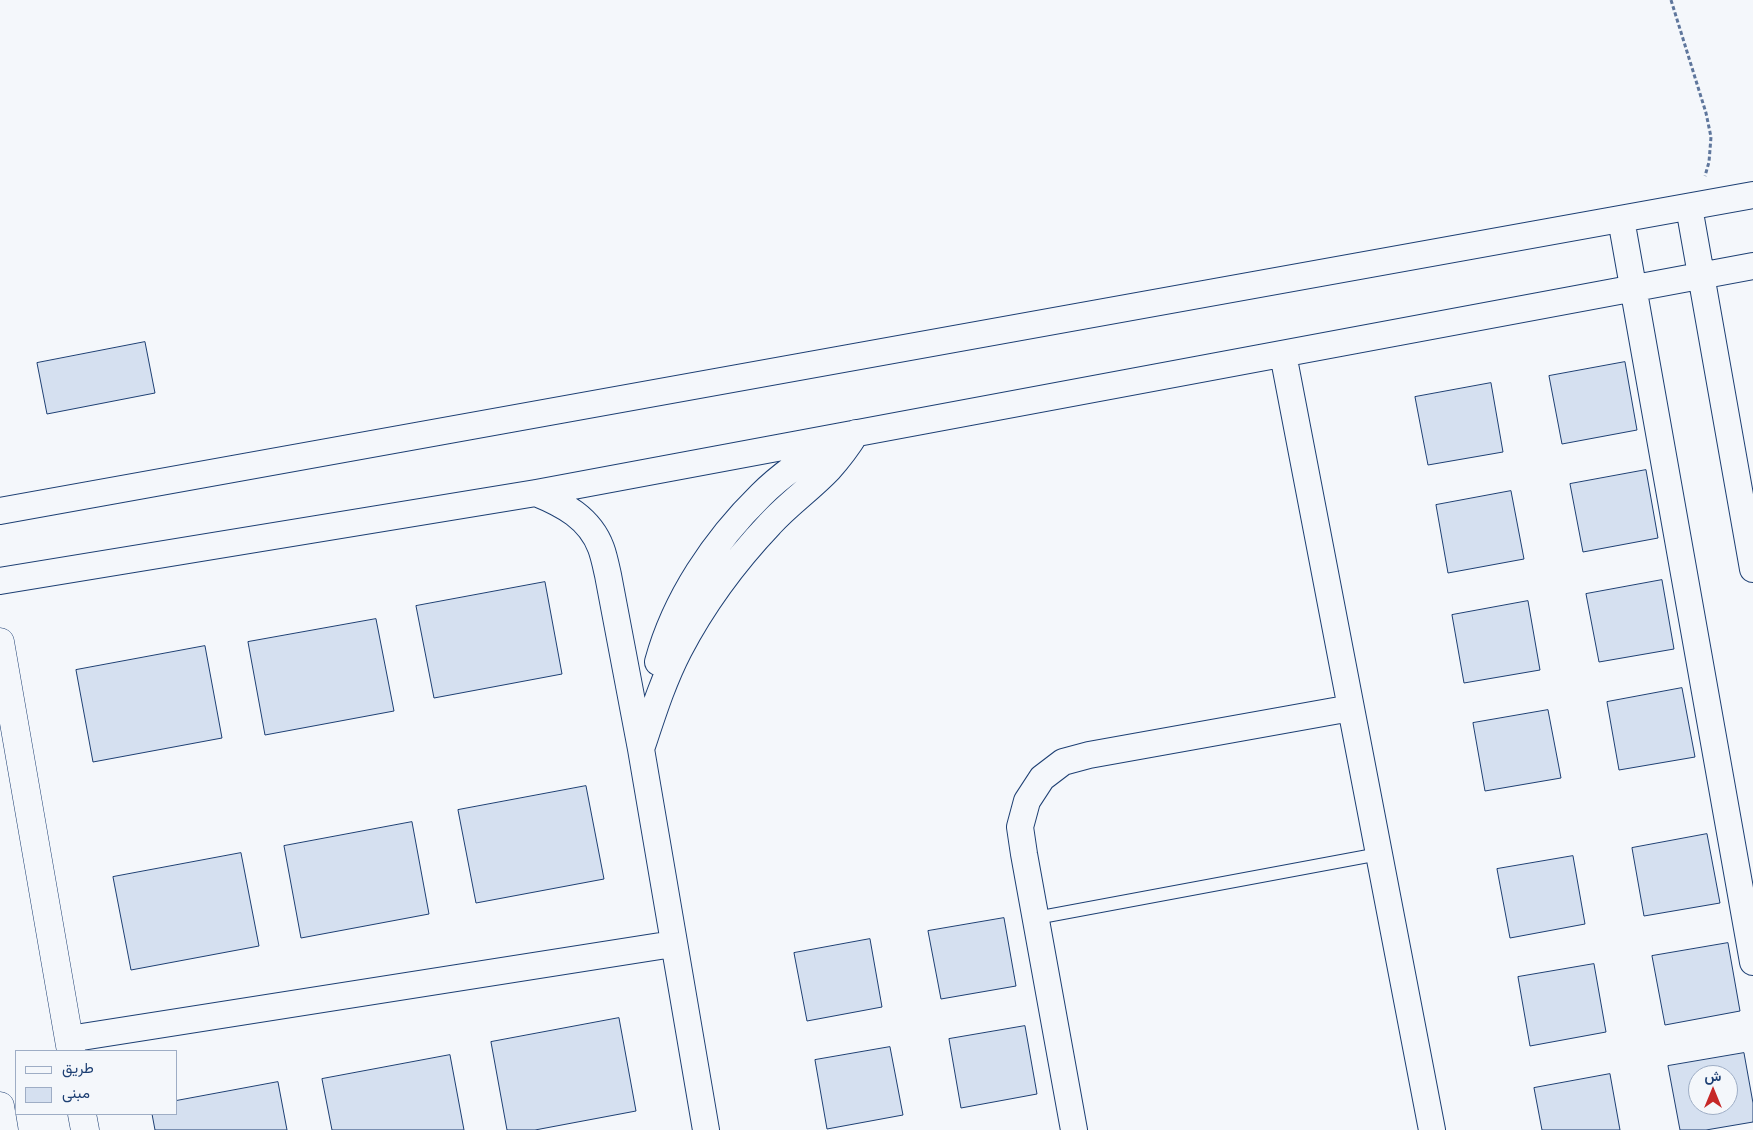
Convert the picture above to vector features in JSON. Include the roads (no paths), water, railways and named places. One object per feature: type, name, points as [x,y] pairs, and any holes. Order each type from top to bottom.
[{"type":"street","points":[[0,511],[1753,195]]},
{"type":"street","points":[[1689,207],[1753,568]]},
{"type":"street","points":[[1620,219],[1753,962]]},
{"type":"street","points":[[0,581],[536,493],[1753,266]]},
{"type":"street","points":[[1283,354],[1432,1130]]},
{"type":"street","points":[[641,749],[648,701],[660,655],[678,610],[701,568],[729,529],[762,494],[799,462],[848,435]]},
{"type":"street","points":[[536,493],[563,504],[586,523],[601,547],[641,749],[706,1130]]},
{"type":"street","points":[[0,642],[70,1045],[673,944]]},
{"type":"street","points":[[1074,1130],[1020,827],[1027,801],[1032,793],[1042,778],[1064,762],[1090,755],[1351,708]]},
{"type":"street","points":[[0,1106],[4,1130]]},
{"type":"street","points":[[82,1115],[85,1130]]},
{"type":"lane","points":[[1036,918],[1379,854]]}]
